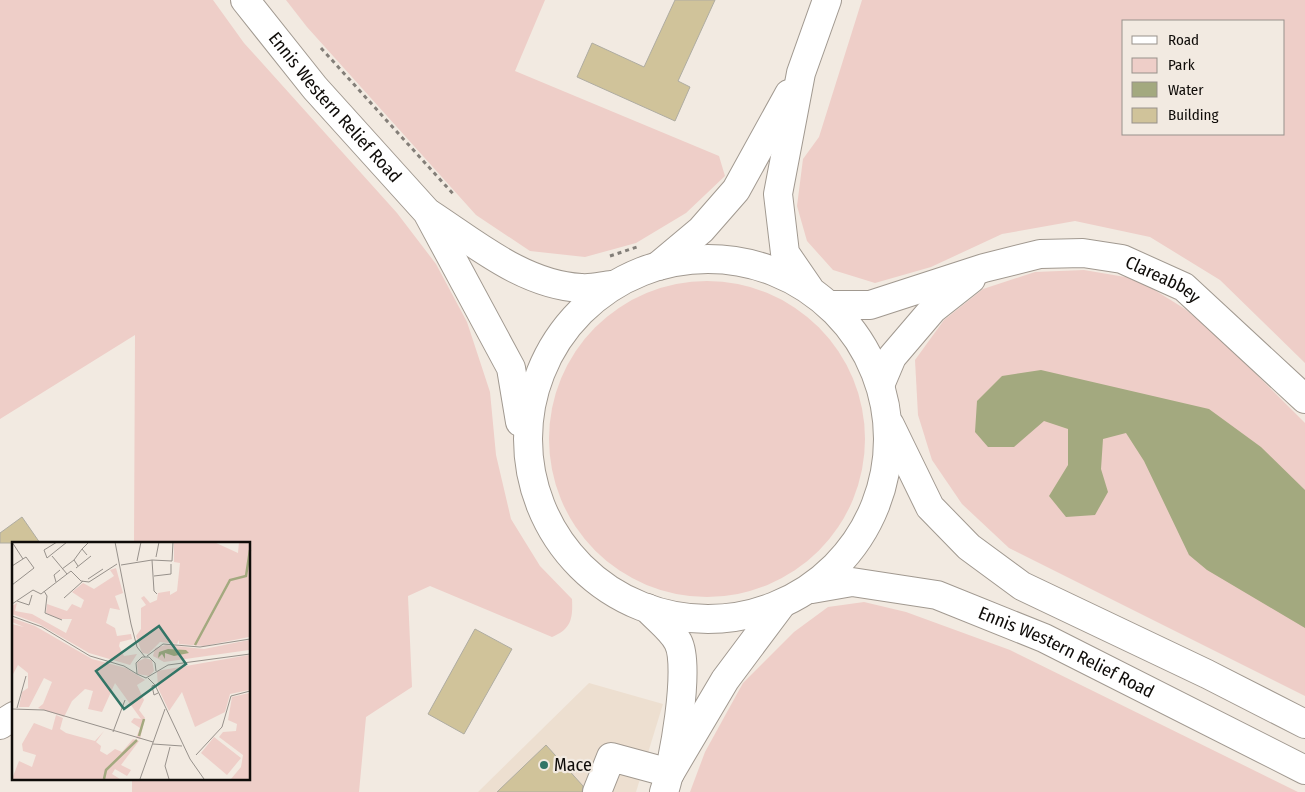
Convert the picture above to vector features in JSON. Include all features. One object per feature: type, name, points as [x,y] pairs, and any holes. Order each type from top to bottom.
[{"type":"main road","name":"Ennis Western Relief Road","points":[[245,0],[315,88],[427,212],[511,368],[525,450]]},
{"type":"main road","points":[[809,288],[785,253],[778,194],[801,73],[827,0]]},
{"type":"main road","points":[[668,782],[683,675],[679,643],[647,608],[603,584],[568,553],[533,490],[525,450],[527,410],[538,371],[558,335],[612,285],[649,255],[701,230],[736,190],[801,73]]},
{"type":"main road","name":"Ennis Western Relief Road","points":[[427,212],[507,264],[543,281],[583,288],[612,285]]},
{"type":"main road","name":"Clareabbey","points":[[832,305],[870,305],[984,268],[1040,254],[1083,253],[1122,259],[1184,287],[1305,399]]},
{"type":"main road","points":[[649,255],[699,262],[754,266],[809,288],[832,305],[859,341],[881,383],[890,425],[930,507],[969,547],[1022,586],[1207,674],[1305,724]]},
{"type":"main road","name":"Clareabbey","points":[[881,383],[892,357],[933,309],[984,268]]},
{"type":"main road","points":[[647,608],[723,616],[781,606],[812,588],[829,575],[855,547],[874,515],[885,480],[890,425]]},
{"type":"main road","name":"Ennis Western Relief Road","points":[[812,588],[852,582],[937,595],[1044,638],[1305,770]]},
{"type":"main road","points":[[668,782],[725,680],[781,606]]},
{"type":"main road","points":[[0,725],[12,717]]},
{"type":"main road","points":[[597,792],[611,757],[668,782]]},
{"type":"path","points":[[320,47],[457,198]]},
{"type":"path","points":[[608,257],[649,255]]},
{"type":"shaded area","points":[[589,683],[663,704],[636,792],[478,792]]},
{"type":"green space","points":[[0,0],[213,0],[244,43],[397,213],[436,264],[467,322],[490,392],[496,455],[511,519],[540,566],[572,599],[570,622],[567,627],[552,637],[430,586],[408,596],[412,687],[366,717],[359,792],[132,792],[132,780],[250,780],[250,542],[134,542],[135,335],[0,419]]},
{"type":"green space","points":[[286,0],[545,0],[515,71],[719,156],[725,176],[686,213],[636,243],[585,257],[530,251],[476,215],[307,27]]},
{"type":"green space","points":[[862,0],[1305,0],[1305,363],[1220,280],[1150,237],[1075,221],[1002,234],[931,267],[875,283],[833,270],[807,241],[797,206],[803,159],[819,137]]},
{"type":"green space","points":[[1084,270],[1137,279],[1185,309],[1219,337],[1305,423],[1305,696],[1009,548],[962,504],[932,460],[918,415],[915,360],[944,320],[983,289],[1035,272]]},
{"type":"green space","points":[[707,281],[738,284],[768,293],[795,307],[819,327],[839,351],[853,378],[862,408],[865,439],[862,470],[853,500],[839,527],[819,551],[795,571],[768,585],[738,594],[707,597],[676,594],[646,585],[619,571],[595,551],[575,527],[561,500],[552,470],[549,439],[552,408],[561,378],[575,351],[595,327],[619,307],[646,293],[676,284]]},
{"type":"green space","points":[[864,602],[906,612],[1010,650],[1298,792],[690,792],[705,752],[743,683],[794,632],[828,607]]},
{"type":"water","points":[[1041,370],[1209,409],[1261,447],[1305,490],[1305,628],[1207,570],[1189,555],[1144,461],[1126,433],[1103,439],[1101,469],[1108,492],[1095,515],[1066,517],[1049,496],[1068,465],[1068,429],[1044,421],[1014,447],[988,447],[975,432],[977,401],[1002,376]]},
{"type":"building","points":[[675,0],[715,0],[678,81],[690,87],[675,121],[577,77],[592,43],[644,67]]},
{"type":"building","points":[[22,517],[39,542],[0,543],[0,533]]},
{"type":"building","points":[[475,629],[512,649],[464,734],[428,714]]},
{"type":"building","name":"Mace","points":[[546,745],[583,786],[582,792],[497,792]]},
{"type":"place","name":"Mace","points":[[544,765]]}]
